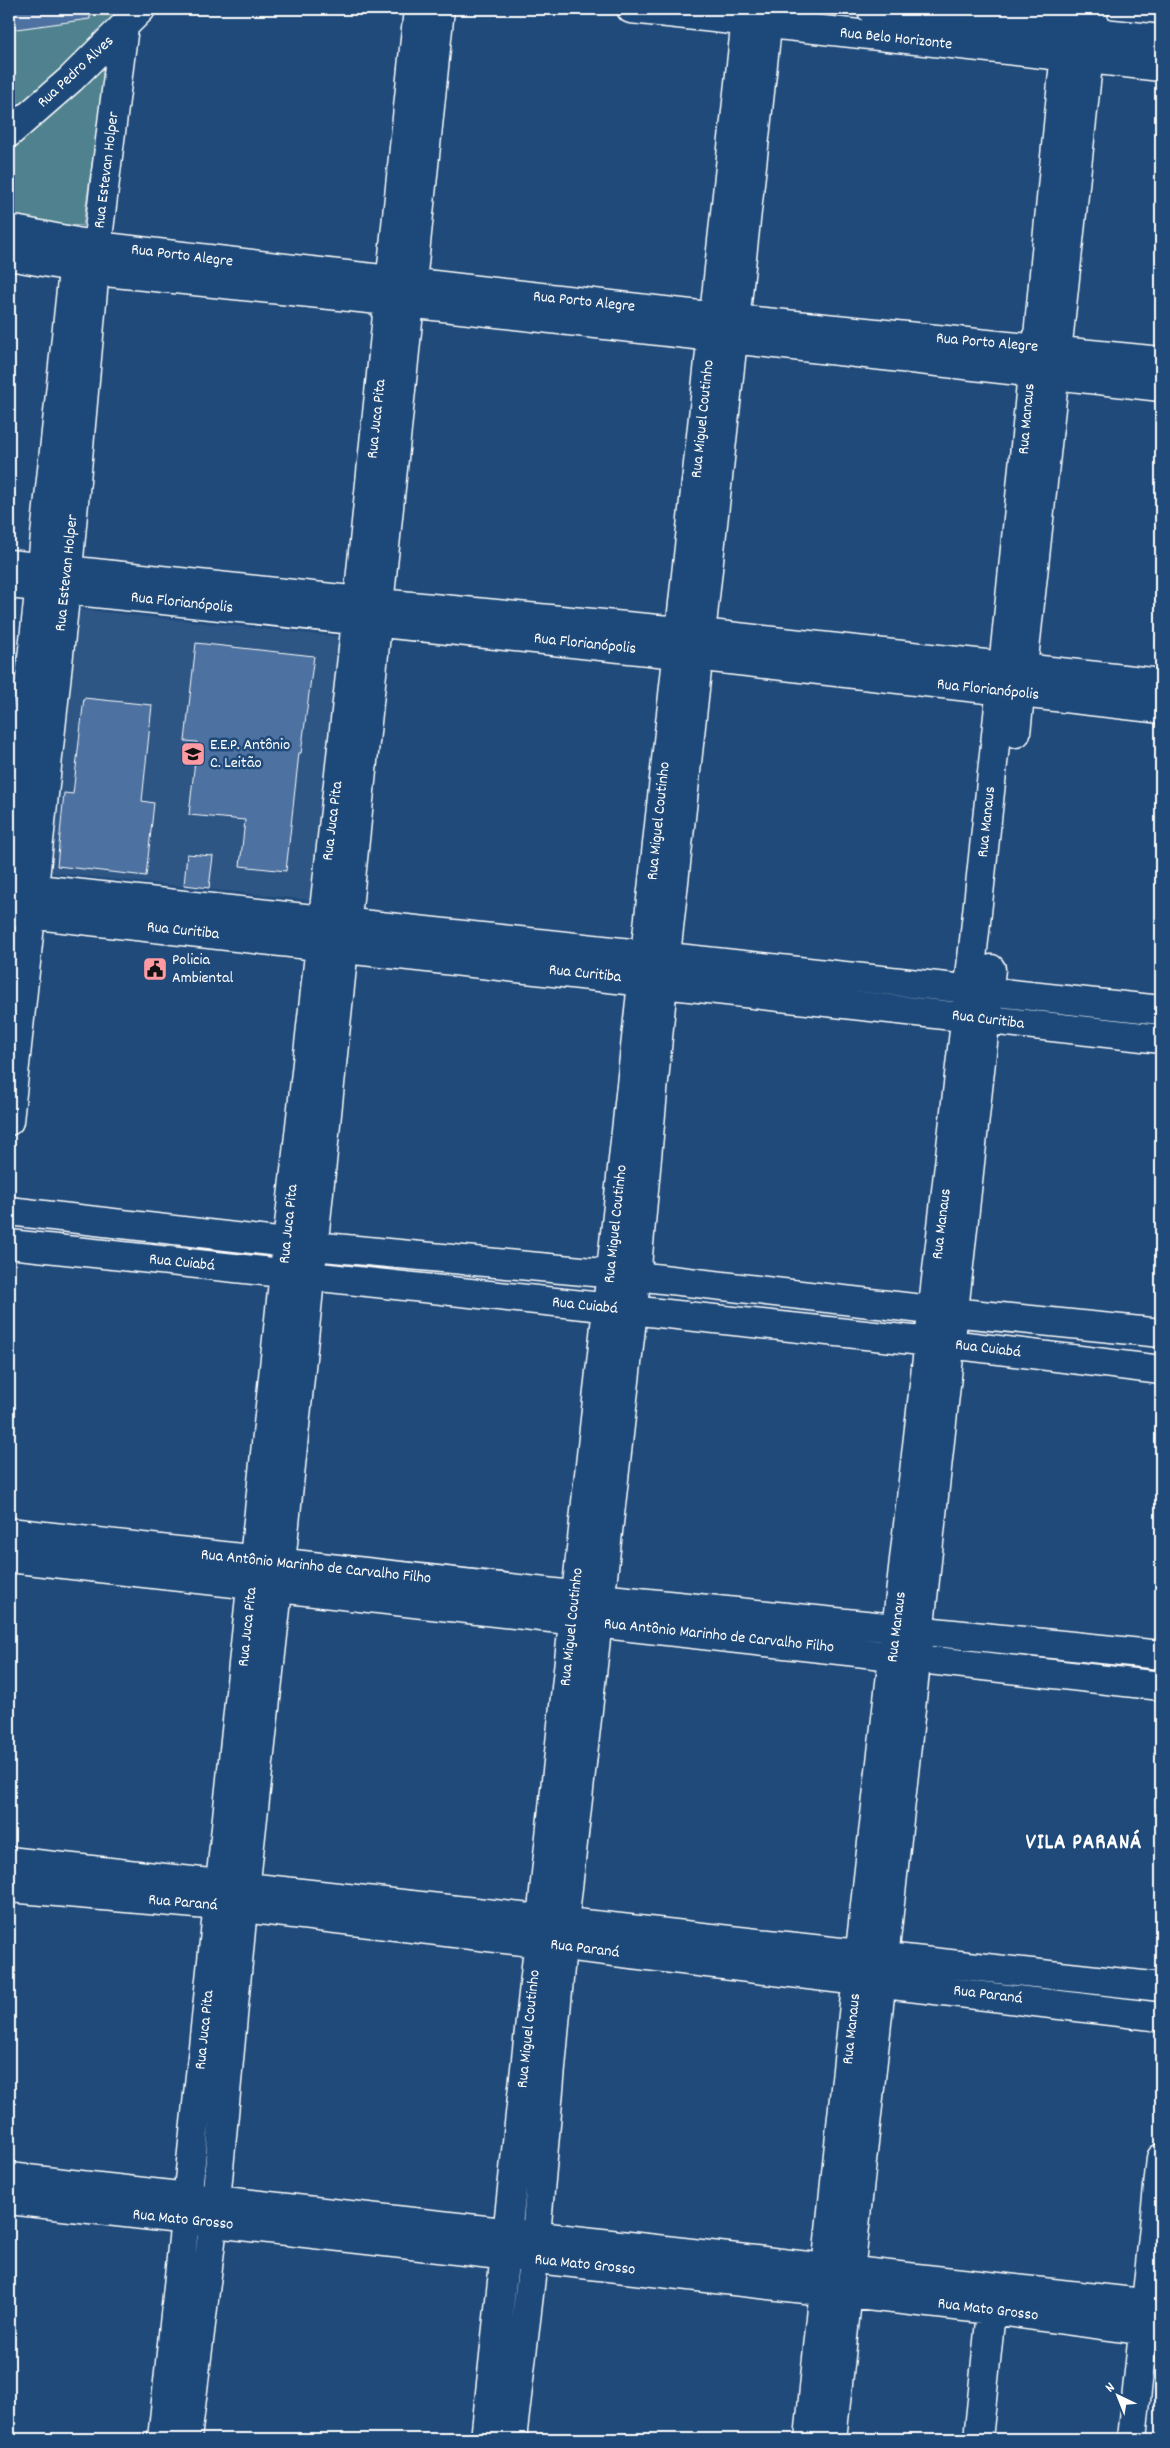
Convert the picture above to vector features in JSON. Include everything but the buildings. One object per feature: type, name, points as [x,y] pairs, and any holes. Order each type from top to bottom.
[{"type":"street","name":"Rua Juca Pita","points":[[162,2439],[186,2208],[232,1897],[267,1574],[297,1276],[287,1242],[333,934],[368,612],[400,292],[418,9]]},
{"type":"street","name":"Rua Juca Pita","points":[[400,292],[440,9]]},
{"type":"street","name":"Rua Belo Horizonte","points":[[631,9],[757,16],[1076,58],[1161,67]]},
{"type":"street","name":"Rua Belo Horizonte","points":[[871,9],[1080,20],[1161,39]]},
{"type":"street","name":"Rua Miguel Coutinho","points":[[485,2439],[506,2244],[551,1933],[620,1309],[654,969],[757,16]]},
{"type":"street","name":"Rua Pedro Alves","points":[[9,133],[71,79],[133,18]]},
{"type":"street","name":"Rua Estevan Holper","points":[[9,1121],[21,901],[85,257],[133,18]]},
{"type":"street","name":"Rua Manaus","points":[[809,2439],[837,2280],[938,1343],[979,990],[1080,20]]},
{"type":"street","name":"Rua Porto Alegre","points":[[9,229],[85,257]]},
{"type":"street","name":"Rua Porto Alegre","points":[[9,256],[85,257],[724,328],[1045,361],[1161,361]]},
{"type":"street","name":"Rua Porto Alegre","points":[[1045,361],[1161,387]]},
{"type":"street","name":"Rua Florianópolis","points":[[9,564],[54,579]]},
{"type":"street","name":"Rua Estevan Holper","points":[[9,876],[54,579]]},
{"type":"street","name":"Rua Florianópolis","points":[[9,584],[54,579],[689,644],[1012,680],[1161,709]]},
{"type":"street","name":"Rua Florianópolis","points":[[1012,680],[1161,683]]},
{"type":"street","name":"Rua Curitiba","points":[[21,901],[654,969],[975,1018],[1161,1039]]},
{"type":"street","name":"Rua Juca Pita","points":[[297,1276],[313,1246],[333,934]]},
{"type":"street","name":"Rua Curitiba","points":[[654,969],[979,990],[1161,1010]]},
{"type":"street","name":"Rua Cuiabá","points":[[9,1211],[313,1246],[623,1275],[942,1311],[1161,1333]]},
{"type":"street","name":"Rua Cuiabá","points":[[9,1244],[938,1343],[1161,1370]]},
{"type":"street","name":"Rua Antônio Marinho de Carvalho Filho","points":[[9,1532],[267,1574],[586,1610],[905,1656],[1161,1686]]},
{"type":"street","name":"Rua Antônio Marinho de Carvalho Filho","points":[[9,1558],[267,1574]]},
{"type":"street","name":"Rua Antônio Marinho de Carvalho Filho","points":[[586,1610],[908,1629],[1161,1655]]},
{"type":"street","name":"Rua Paraná","points":[[9,1862],[232,1897],[871,1968],[1161,1987]]},
{"type":"street","name":"Rua Paraná","points":[[9,1888],[232,1897]]},
{"type":"street","name":"Rua Juca Pita","points":[[188,2439],[214,2212],[232,1897]]},
{"type":"street","name":"Rua Miguel Coutinho","points":[[512,2439],[534,2248],[551,1933]]},
{"type":"street","name":"Rua Paraná","points":[[871,1968],[1161,2017]]},
{"type":"street","points":[[1132,2439],[1152,2332],[1161,2158]]},
{"type":"street","name":"Rua Mato Grosso","points":[[9,2177],[214,2212],[534,2248],[992,2298],[1154,2304]]},
{"type":"street","name":"Rua Mato Grosso","points":[[9,2200],[186,2208]]},
{"type":"street","name":"Rua Manaus","points":[[832,2439],[837,2280]]},
{"type":"street","name":"Rua Mato Grosso","points":[[992,2298],[1152,2332]]},
{"type":"street","points":[[978,2439],[992,2298]]},
{"type":"shaded area","name":"E.E.P. Antônio C. Leitão","points":[[73,609],[340,637],[311,900],[45,872]]},
{"type":"green space","points":[[9,9],[130,9],[9,127]]},
{"type":"green space","points":[[106,66],[83,226],[9,220],[9,144]]},
{"type":"place","name":"E.E.P. Antônio C. Leitão","points":[[193,754]]},
{"type":"place","name":"Policia Ambiental","points":[[155,969]]},
{"type":"district","name":"VILA PARANÁ","points":[[1084,1844]]}]
